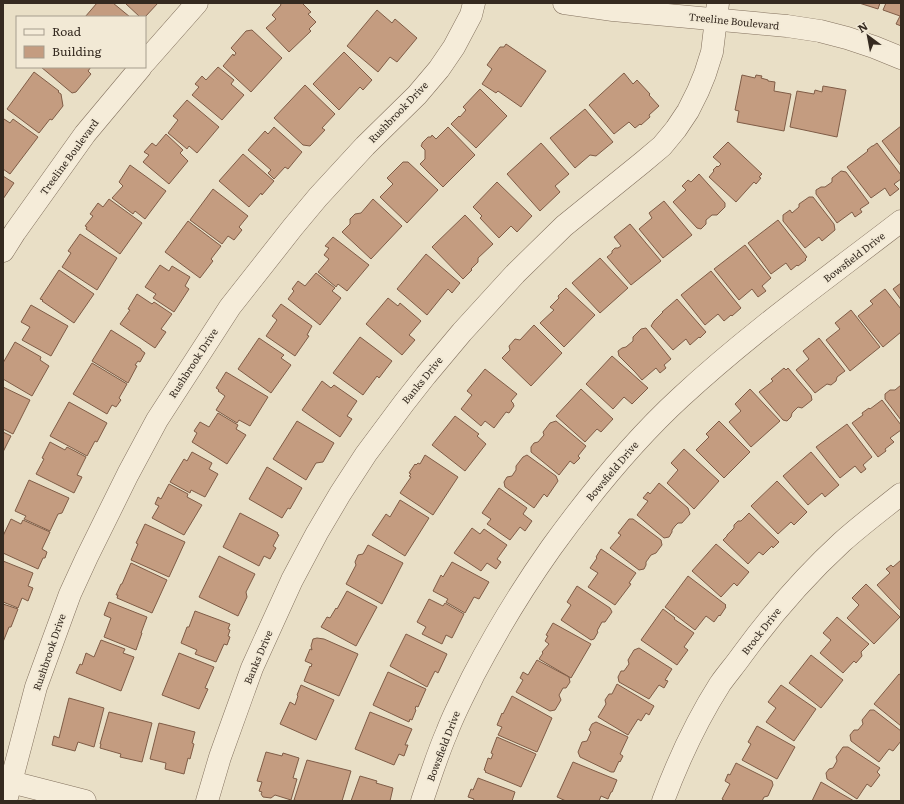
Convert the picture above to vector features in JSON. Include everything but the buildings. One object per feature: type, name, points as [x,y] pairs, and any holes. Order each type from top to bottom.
[{"type":"street","points":[[146,61],[197,3]]},
{"type":"street","name":"Rushbrook Drive","points":[[7,787],[36,687],[70,594],[156,420],[230,307],[293,227],[318,197],[365,146],[417,95],[438,69],[454,47],[471,15],[474,3]]},
{"type":"street","name":"Treeline Boulevard","points":[[564,3],[614,10],[717,11],[787,26],[820,31],[847,38],[901,58]]},
{"type":"street","name":"Banks Drive","points":[[207,801],[220,757],[252,668],[292,580],[317,532],[340,494],[362,460],[404,403],[462,332],[516,274],[564,226],[644,162],[662,146],[676,129],[688,111],[705,74],[712,52],[717,11]]},
{"type":"street","name":"Treeline Boulevard","points":[[3,251],[85,134],[140,68]]},
{"type":"street","name":"Bowsfield Drive","points":[[422,801],[447,732],[463,696],[497,632],[541,563],[575,515],[604,478],[641,436],[680,397],[723,359],[901,221]]},
{"type":"street","name":"Brock Drive","points":[[663,801],[682,756],[708,706],[721,684],[756,636],[782,603],[809,574],[843,542],[901,494]]},
{"type":"street","points":[[7,787],[85,801]]}]
